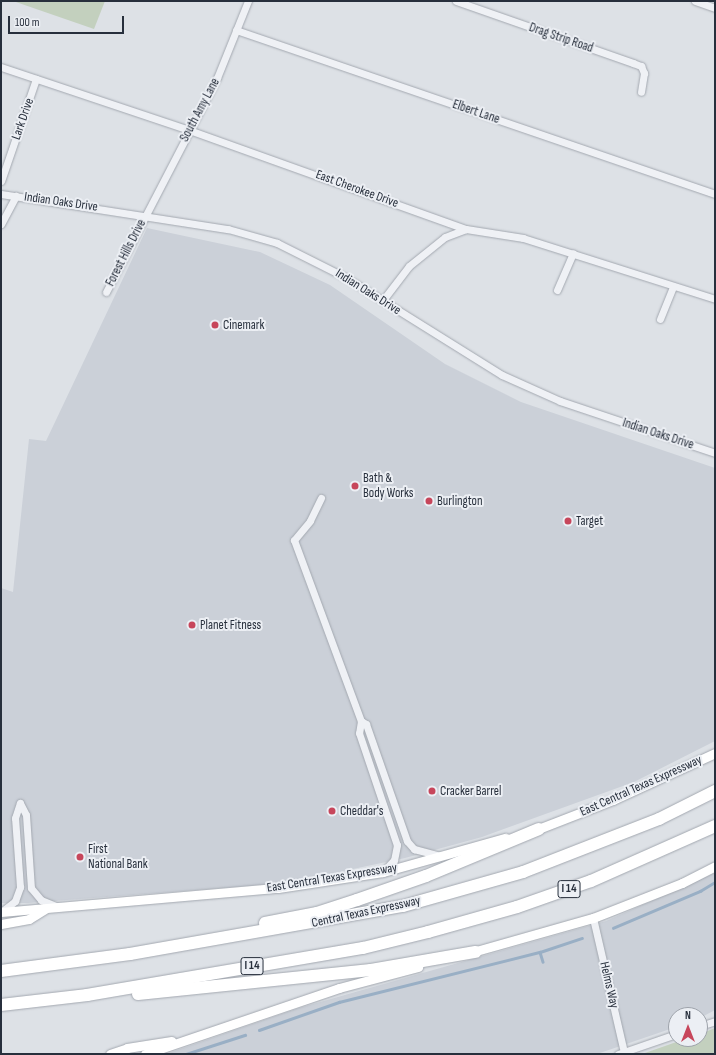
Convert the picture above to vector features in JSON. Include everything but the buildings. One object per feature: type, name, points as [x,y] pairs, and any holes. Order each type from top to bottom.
[{"type":"highway","name":"Central Texas Expressway","points":[[1,971],[67,964],[168,948],[403,906],[475,886],[604,842],[715,791]]},
{"type":"highway","name":"I 14","points":[[1,1005],[87,995],[363,948],[463,923],[517,907],[613,872],[715,826]]},
{"type":"highway","points":[[168,948],[184,938],[317,913],[426,876],[539,829]]},
{"type":"highway","points":[[87,995],[104,998],[318,976],[371,970],[475,952]]},
{"type":"main road","name":"East Central Texas Expressway","points":[[1,912],[278,888],[383,872],[539,829],[655,782],[715,753]]},
{"type":"main road","points":[[145,1054],[339,988],[475,952],[593,918],[682,883],[715,866]]},
{"type":"main road","points":[[1,924],[29,920],[46,908]]},
{"type":"main road","points":[[110,1054],[153,1043],[187,1040]]},
{"type":"street","name":"South Amy Lane","points":[[145,215],[217,78],[248,1]]},
{"type":"street","name":"Drag Strip Road","points":[[456,1],[637,65],[644,73],[641,92]]},
{"type":"street","points":[[695,1],[715,8]]},
{"type":"street","name":"Elbert Lane","points":[[236,30],[715,194]]},
{"type":"street","name":"East Cherokee Drive","points":[[1,67],[189,130],[466,229],[523,238],[715,299]]},
{"type":"street","name":"Lark Drive","points":[[1,181],[36,79]]},
{"type":"street","name":"Indian Oaks Drive","points":[[1,194],[228,229],[277,243],[319,262],[383,300],[474,359],[530,388],[560,401],[715,453]]},
{"type":"street","points":[[1,224],[16,196]]},
{"type":"street","name":"Forest Hills Drive","points":[[106,292],[145,215]]},
{"type":"street","points":[[383,300],[409,266],[445,237],[466,229]]},
{"type":"street","points":[[557,290],[573,253]]},
{"type":"street","points":[[660,319],[673,286]]},
{"type":"street","points":[[321,498],[310,521],[294,540],[361,721],[359,733],[397,845],[394,860],[383,872]]},
{"type":"street","points":[[361,721],[366,724],[407,841],[414,849],[441,856]]},
{"type":"street","points":[[1,912],[15,901],[20,888],[14,818],[20,803],[26,815],[31,888],[41,900],[58,907]]},
{"type":"street","name":"Helms Way","points":[[593,918],[621,1053]]},
{"type":"street","points":[[621,1053],[668,1037]]},
{"type":"shaded area","points":[[147,228],[260,252],[330,285],[445,364],[521,402],[715,468],[715,741],[634,782],[482,837],[405,858],[287,883],[28,903],[1,903],[1,588],[13,592],[29,439],[46,441]]},
{"type":"shaded area","points":[[715,873],[715,1010],[708,1014],[708,1007],[668,1007],[668,1030],[597,1054],[166,1054],[299,1008],[606,921]]},
{"type":"green space","points":[[13,1],[105,1],[94,29]]},
{"type":"green space","points":[[715,1028],[715,1054],[642,1054],[668,1045],[668,1047],[708,1047],[708,1031]]},
{"type":"waterway","points":[[613,928],[700,891],[715,882]]},
{"type":"waterway","points":[[259,1030],[339,1002],[540,952],[582,938]]},
{"type":"waterway","points":[[540,952],[543,962]]},
{"type":"waterway","points":[[186,1054],[245,1035]]},
{"type":"place","name":"Cinemark","points":[[215,325]]},
{"type":"place","name":"Bath & Body Works","points":[[355,486]]},
{"type":"place","name":"Burlington","points":[[429,501]]},
{"type":"place","name":"Target","points":[[568,521]]},
{"type":"place","name":"Planet Fitness","points":[[192,625]]},
{"type":"place","name":"Cracker Barrel","points":[[432,791]]},
{"type":"place","name":"Cheddar's","points":[[332,811]]},
{"type":"place","name":"First National Bank","points":[[80,857]]}]
